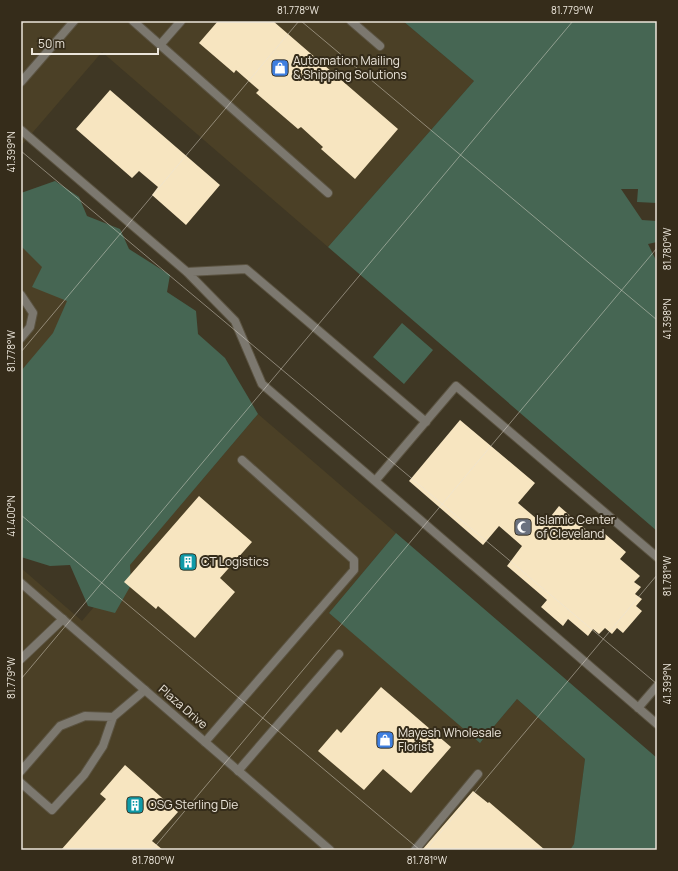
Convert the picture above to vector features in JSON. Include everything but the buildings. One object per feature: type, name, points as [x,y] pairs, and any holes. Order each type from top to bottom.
[{"type":"street","points":[[21,82],[74,21]]},
{"type":"street","points":[[133,21],[328,193]]},
{"type":"street","points":[[160,45],[181,21]]},
{"type":"street","points":[[351,21],[380,46]]},
{"type":"street","points":[[21,130],[187,272],[235,320],[262,384],[657,724]]},
{"type":"street","points":[[187,272],[246,269],[426,422]]},
{"type":"street","points":[[21,295],[33,313],[30,327],[21,338]]},
{"type":"street","points":[[375,481],[456,386],[657,557]]},
{"type":"street","points":[[205,742],[354,570],[354,560],[242,460]]},
{"type":"street","name":"Plaza Drive","points":[[21,583],[330,850]]},
{"type":"street","points":[[21,659],[63,619]]},
{"type":"street","points":[[238,771],[339,654]]},
{"type":"street","points":[[638,708],[657,686]]},
{"type":"street","points":[[21,783],[52,810],[84,775],[103,746],[113,717],[145,690]]},
{"type":"street","points":[[21,771],[60,726],[85,716],[113,717]]},
{"type":"street","points":[[415,850],[478,774]]},
{"type":"shaded area","points":[[21,21],[403,21],[474,81],[328,247],[102,52],[21,146]]},
{"type":"shaded area","points":[[21,209],[106,283],[21,384]]},
{"type":"shaded area","points":[[258,414],[396,533],[329,613],[481,742],[517,699],[585,759],[574,845],[570,850],[21,850],[21,568],[82,621]]},
{"type":"green space","points":[[403,21],[657,21],[657,203],[637,202],[638,189],[621,189],[642,220],[657,221],[657,242],[648,244],[657,262],[657,531],[328,247],[474,81]]},
{"type":"green space","points":[[55,181],[79,197],[87,216],[120,229],[129,249],[170,275],[167,292],[196,311],[198,334],[225,358],[258,414],[130,565],[131,585],[115,613],[88,606],[70,565],[50,566],[21,557],[21,371],[53,333],[67,301],[32,287],[42,267],[21,246],[21,193]]},
{"type":"green space","points":[[402,323],[433,350],[404,384],[373,357]]},
{"type":"green space","points":[[396,533],[657,758],[657,850],[570,850],[574,844],[585,759],[517,699],[480,743],[329,613]]},
{"type":"place","name":"Automation Mailing & Shipping Solutions","points":[[280,68]]},
{"type":"place","name":"Islamic Center of Cleveland","points":[[523,527]]},
{"type":"place","name":"CT Logistics","points":[[188,562]]},
{"type":"place","name":"Mayesh Wholesale Florist","points":[[385,740]]},
{"type":"place","name":"OSG Sterling Die","points":[[135,805]]}]
